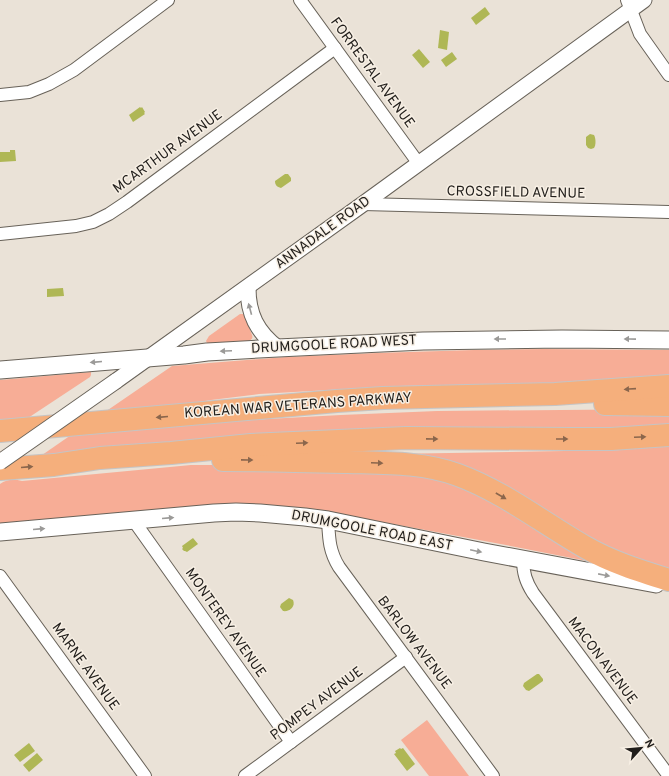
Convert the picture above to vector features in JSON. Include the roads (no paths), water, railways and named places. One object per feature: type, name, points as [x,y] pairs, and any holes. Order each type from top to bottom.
[{"type":"highway","name":"KOREAN WAR VETERANS PARKWAY","points":[[0,431],[352,400],[555,394],[669,386]]},
{"type":"highway","points":[[428,397],[505,404],[669,405]]},
{"type":"highway","points":[[0,470],[54,465],[100,458],[258,444],[406,438],[611,439],[669,435]]},
{"type":"highway","points":[[54,465],[100,464],[157,460],[251,460],[385,463],[431,468],[458,475],[486,487],[585,547],[649,574],[669,580]]},
{"type":"main road","name":"DRUMGOOLE ROAD WEST","points":[[0,370],[207,352],[423,340],[669,340]]},
{"type":"main road","name":"DRUMGOOLE ROAD EAST","points":[[0,532],[214,513],[236,512],[283,515],[328,520],[484,552],[669,586]]},
{"type":"street","points":[[0,95],[29,92],[49,84],[74,70],[168,0]]},
{"type":"street","name":"FORRESTAL AVENUE","points":[[300,0],[420,164]]},
{"type":"street","name":"ANNADALE ROAD","points":[[0,462],[150,358],[420,164],[628,5],[644,0]]},
{"type":"street","points":[[628,5],[640,34],[669,75]]},
{"type":"street","name":"MCARTHUR AVENUE","points":[[0,234],[76,226],[93,222],[109,214],[335,48]]},
{"type":"street","name":"CROSSFIELD AVENUE","points":[[363,204],[669,212]]},
{"type":"street","points":[[248,288],[249,303],[255,321],[266,336],[278,348]]},
{"type":"street","name":"BARLOW AVENUE","points":[[328,520],[329,544],[332,555],[342,572],[493,776]]},
{"type":"street","name":"MONTEREY AVENUE","points":[[134,521],[291,742]]},
{"type":"street","name":"MACON AVENUE","points":[[523,559],[525,577],[533,594],[669,776]]},
{"type":"street","name":"MARNE AVENUE","points":[[0,576],[145,776]]},
{"type":"street","name":"POMPEY AVENUE","points":[[245,776],[406,657]]}]
